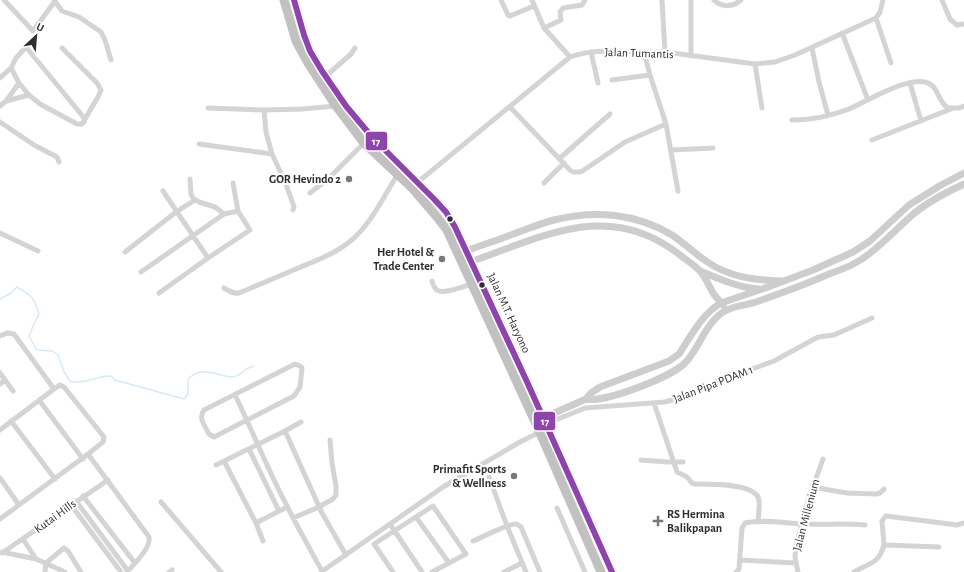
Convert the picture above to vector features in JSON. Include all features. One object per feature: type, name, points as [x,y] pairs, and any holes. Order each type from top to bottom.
[{"type":"highway","name":"Jalan M.T. Haryono","points":[[284,0],[296,41],[308,64],[336,106],[364,142],[400,171],[418,182],[448,216],[456,227],[462,253]]},
{"type":"highway","name":"Jalan M.T. Haryono","points":[[294,0],[308,45],[338,95],[443,224],[462,253],[544,421],[612,572]]},
{"type":"highway","name":"Jalan M.T. Haryono","points":[[467,263],[472,284],[540,432],[601,572]]},
{"type":"street","points":[[4,0],[33,31],[54,1],[62,11],[79,17],[101,32],[106,40],[111,60]]},
{"type":"street","points":[[501,0],[508,15],[510,16],[534,6]]},
{"type":"street","points":[[532,0],[544,28],[550,37],[561,46],[570,57]]},
{"type":"street","points":[[544,28],[562,19],[560,12],[563,8],[582,5],[585,0]]},
{"type":"street","points":[[662,0],[665,52]]},
{"type":"street","points":[[691,0],[691,56]]},
{"type":"street","points":[[714,0],[717,3],[726,6],[736,4],[741,0]]},
{"type":"street","points":[[882,0],[880,12],[876,18],[891,63]]},
{"type":"street","points":[[942,0],[952,22],[956,25],[964,24]]},
{"type":"street","name":"Jalan Tumantis","points":[[418,182],[570,57],[591,52],[609,51],[651,53],[665,52],[755,64],[785,59],[876,18]]},
{"type":"street","points":[[842,33],[868,100]]},
{"type":"street","points":[[0,78],[11,68],[16,58],[26,47],[84,119]]},
{"type":"street","points":[[11,68],[19,83],[29,96],[40,104],[77,124],[83,124],[84,119],[101,90],[98,83],[62,48]]},
{"type":"street","points":[[326,76],[351,54],[355,48]]},
{"type":"street","points":[[812,48],[828,115]]},
{"type":"street","points":[[591,52],[598,84]]},
{"type":"street","points":[[644,52],[666,124],[672,150],[678,191]]},
{"type":"street","points":[[755,64],[762,108]]},
{"type":"street","points":[[612,80],[650,75]]},
{"type":"street","points":[[792,120],[812,119],[848,109],[890,89],[920,81],[930,84],[934,88],[943,105],[952,109]]},
{"type":"street","points":[[0,106],[19,83]]},
{"type":"street","points":[[910,83],[921,121]]},
{"type":"street","points":[[6,100],[29,96]]},
{"type":"street","points":[[208,108],[264,110],[336,106]]},
{"type":"street","points":[[872,140],[952,109],[964,106]]},
{"type":"street","points":[[510,107],[573,172],[581,172],[625,142],[666,124]]},
{"type":"street","points":[[264,110],[266,132],[272,154],[286,184],[294,207],[293,210]]},
{"type":"street","points":[[560,158],[610,114]]},
{"type":"street","points":[[0,122],[34,145],[57,157],[59,162]]},
{"type":"street","points":[[310,193],[328,179],[364,142]]},
{"type":"street","points":[[199,144],[272,154]]},
{"type":"street","points":[[672,150],[713,148]]},
{"type":"street","points":[[544,183],[564,163]]},
{"type":"street","points":[[224,288],[235,294],[239,293],[318,260],[339,249],[353,239],[364,228],[400,171]]},
{"type":"street","points":[[586,400],[591,393],[600,387],[669,361],[679,354],[710,310],[720,302],[761,290],[813,270],[853,252],[870,241],[909,205],[964,173]]},
{"type":"street","points":[[190,179],[191,194],[195,200],[215,207],[224,214]]},
{"type":"street","points":[[159,293],[250,230],[238,211],[233,183]]},
{"type":"street","points":[[544,421],[586,400],[599,399],[665,376],[679,368],[687,361],[714,321],[726,310],[791,290],[862,259],[882,244],[911,215],[924,206],[964,184]]},
{"type":"street","points":[[163,191],[192,237],[208,258]]},
{"type":"street","points":[[125,252],[176,212],[195,200]]},
{"type":"street","points":[[141,272],[224,214],[238,211]]},
{"type":"street","points":[[462,253],[542,224],[563,218],[592,215],[617,215],[659,228],[683,243],[707,262],[728,273],[747,278],[783,281]]},
{"type":"street","points":[[542,224],[547,234]]},
{"type":"street","points":[[467,263],[499,250],[547,234],[567,229],[610,225],[652,236],[663,242],[700,270],[724,281],[746,288],[761,290],[791,290]]},
{"type":"street","points":[[0,233],[38,251]]},
{"type":"street","points":[[495,241],[499,250]]},
{"type":"street","points":[[700,270],[714,295],[726,310]]},
{"type":"street","points":[[724,281],[728,273]]},
{"type":"street","points":[[432,281],[434,288],[440,292],[445,292],[472,284]]},
{"type":"street","name":"Jalan Pipa PDAM 1","points":[[544,421],[585,408],[665,402],[695,393],[730,376],[774,361],[818,337],[834,336],[872,318]]},
{"type":"street","points":[[0,336],[7,333],[14,334],[54,389]]},
{"type":"street","points":[[679,354],[687,361]]},
{"type":"street","points":[[295,364],[302,368],[298,391],[294,396],[247,419],[214,437],[208,434],[202,418],[202,412],[206,408],[295,364]]},
{"type":"street","points":[[0,373],[13,391]]},
{"type":"street","points":[[0,384],[5,380]]},
{"type":"street","points":[[0,430],[60,385],[66,388],[104,437],[103,442],[83,459],[0,519]]},
{"type":"street","points":[[235,395],[247,419],[257,445],[321,571],[456,479],[540,432]]},
{"type":"street","points":[[39,400],[83,459]]},
{"type":"street","points":[[654,403],[677,472],[687,477],[693,484],[731,485],[756,494],[758,499],[758,522]]},
{"type":"street","points":[[11,421],[55,479]]},
{"type":"street","points":[[216,465],[286,431],[301,422]]},
{"type":"street","points":[[286,431],[319,507],[346,555]]},
{"type":"street","points":[[293,518],[319,507],[333,499],[337,492],[330,440]]},
{"type":"street","points":[[249,449],[279,511]]},
{"type":"street","points":[[73,503],[127,571],[147,548],[150,541],[149,537],[88,454]]},
{"type":"street","name":"Jalan Millenium","points":[[798,572],[795,552],[812,487],[823,459]]},
{"type":"street","points":[[641,460],[683,462]]},
{"type":"street","points":[[224,461],[256,523],[263,541]]},
{"type":"street","points":[[489,477],[526,572]]},
{"type":"street","points":[[0,478],[19,505]]},
{"type":"street","name":"Kutai Hills","points":[[1,551],[23,539],[108,480]]},
{"type":"street","points":[[812,487],[847,493],[876,494],[880,493],[884,489]]},
{"type":"street","points":[[83,496],[135,563]]},
{"type":"street","points":[[161,502],[221,572]]},
{"type":"street","points":[[73,503],[120,572]]},
{"type":"street","points":[[256,523],[287,506]]},
{"type":"street","points":[[393,572],[374,544],[395,532],[433,506],[466,554],[432,572]]},
{"type":"street","points":[[557,508],[585,572]]},
{"type":"street","points":[[854,572],[876,561],[879,557],[884,545],[882,520],[886,516],[957,525],[964,523]]},
{"type":"street","points":[[416,517],[449,564]]},
{"type":"street","points":[[736,572],[739,569],[743,524],[748,522],[865,525]]},
{"type":"street","points":[[390,524],[422,572]]},
{"type":"street","points":[[473,541],[507,526],[516,524],[521,527],[540,572]]},
{"type":"street","points":[[23,539],[36,559]]},
{"type":"street","points":[[884,545],[939,547]]},
{"type":"street","points":[[45,572],[46,563],[62,549],[66,549],[81,572]]},
{"type":"street","name":"Kutai Hills","points":[[1,551],[36,559],[65,572]]},
{"type":"street","points":[[740,560],[796,563]]},
{"type":"street","points":[[504,572],[522,563]]},
{"type":"waterway","points":[[0,299],[11,293],[17,287],[32,298],[36,304],[39,314],[29,336],[37,350],[52,351],[58,355],[64,372],[70,381],[81,382],[111,376],[115,380],[184,399],[188,394],[188,379],[199,372],[210,372],[234,377],[254,366]]},
{"type":"transit line","name":"17","points":[[294,0],[310,51],[346,106],[372,137],[446,212],[455,227],[528,384],[612,572]]},
{"type":"place","name":"GOR Hevindo 2","points":[[349,179]]},
{"type":"place","name":"Her Hotel & Trade Center","points":[[442,259]]},
{"type":"place","name":"Primafit Sports & Wellness","points":[[514,476]]},
{"type":"place","name":"RS Hermina Balikpapan","points":[[658,521]]}]
